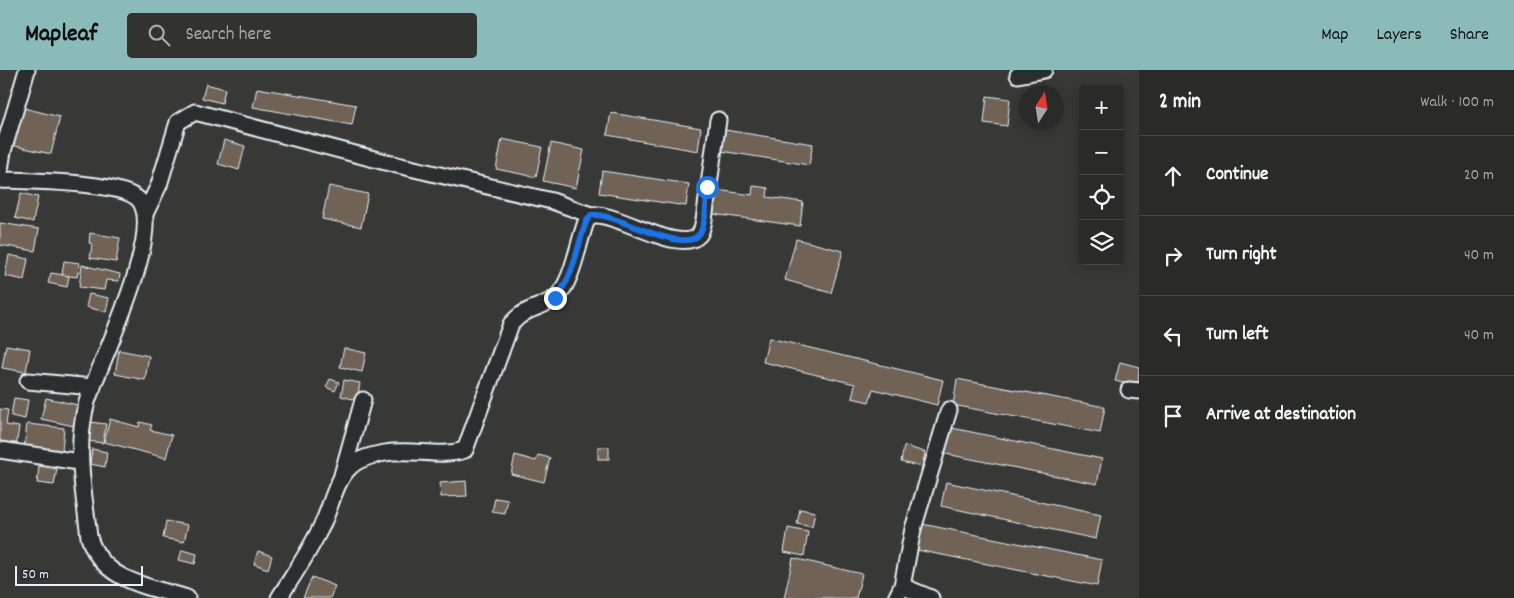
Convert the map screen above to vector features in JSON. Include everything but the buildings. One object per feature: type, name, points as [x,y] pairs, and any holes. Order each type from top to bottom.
[{"type":"street","points":[[0,170],[3,151],[27,70]]},
{"type":"street","points":[[1018,74],[1044,70]]},
{"type":"street","points":[[185,598],[128,581],[114,574],[98,558],[92,548],[89,537],[79,462],[80,441],[87,402],[123,312],[142,244],[146,212],[159,185],[178,122],[195,112],[397,165],[552,200],[591,215],[608,216],[682,241],[693,239],[700,234],[704,220],[718,120]]},
{"type":"street","points":[[0,180],[91,185],[128,193],[139,200],[146,212]]},
{"type":"street","points":[[341,479],[350,467],[366,457],[388,452],[440,454],[465,450],[511,324],[526,310],[546,303],[562,290],[570,273],[586,222],[591,215]]},
{"type":"street","points":[[28,381],[93,387]]},
{"type":"street","points":[[279,598],[323,524],[341,479],[363,400]]},
{"type":"street","points":[[931,598],[899,592],[913,529],[949,410]]},
{"type":"street","points":[[0,450],[79,462]]},
{"type":"route","points":[[555,298],[562,290],[570,273],[579,241],[586,222],[591,215],[608,216],[669,238],[682,241],[693,239],[700,234],[704,220],[707,187]]}]
